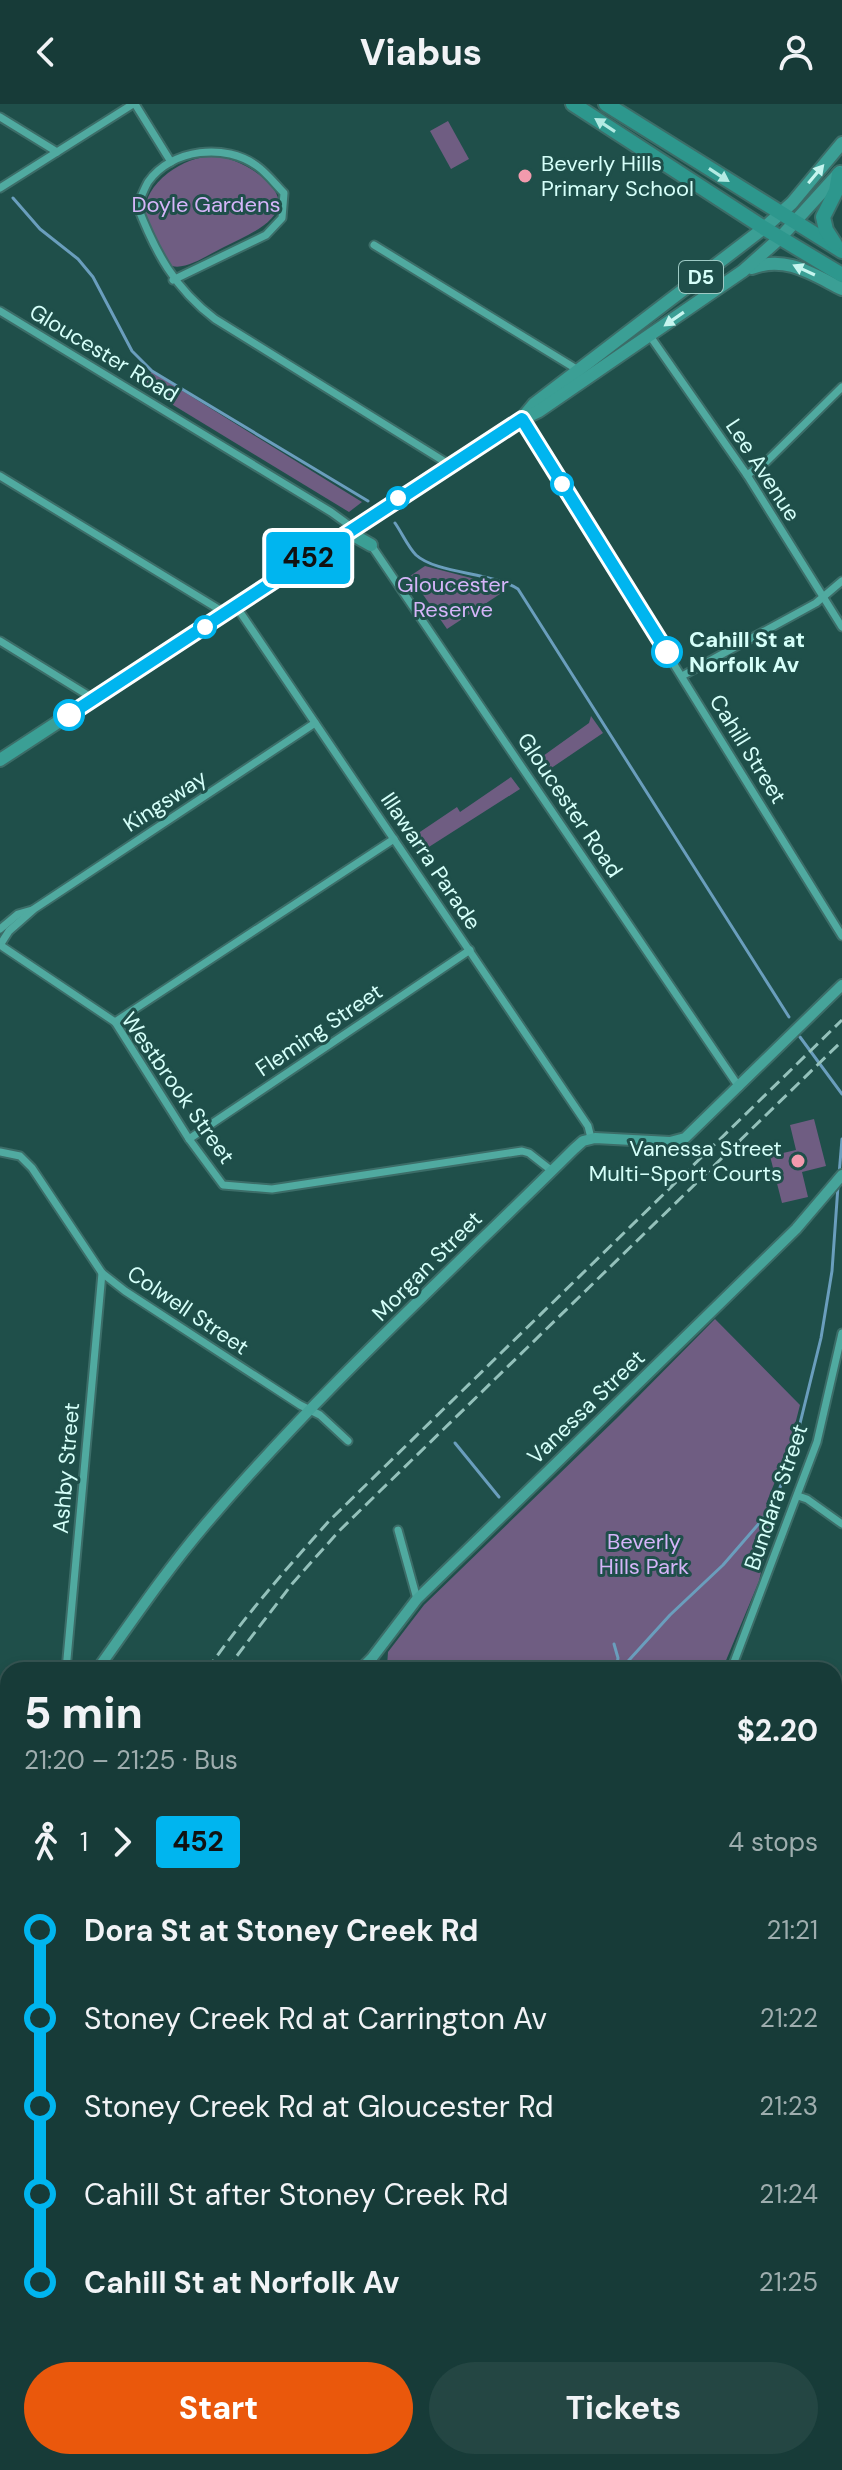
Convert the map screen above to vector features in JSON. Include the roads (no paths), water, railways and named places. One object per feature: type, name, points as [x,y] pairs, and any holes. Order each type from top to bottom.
[{"type":"highway","points":[[573,104],[842,275]]},
{"type":"highway","points":[[606,104],[840,249]]},
{"type":"highway","points":[[840,249],[826,230],[823,217],[836,191],[841,172]]},
{"type":"main road","points":[[764,228],[842,143]]},
{"type":"main road","points":[[780,238],[841,172]]},
{"type":"main road","name":"D5","points":[[522,419],[534,404],[764,228]]},
{"type":"main road","name":"D5","points":[[0,760],[369,517],[539,411],[743,271],[780,238]]},
{"type":"main road","points":[[743,271],[762,264],[783,263],[797,266],[842,289]]},
{"type":"main road","points":[[369,517],[371,545]]},
{"type":"main road","points":[[339,537],[355,536],[371,545]]},
{"type":"street","points":[[0,188],[134,104],[171,162]]},
{"type":"street","points":[[0,117],[57,152]]},
{"type":"street","points":[[173,280],[266,235],[282,218],[284,193],[258,166],[228,151],[206,151],[171,162],[149,180],[137,205],[147,232],[173,280],[195,304],[215,319],[450,465]]},
{"type":"street","points":[[374,245],[578,370]]},
{"type":"street","name":"Gloucester Road","points":[[0,311],[353,528]]},
{"type":"street","name":"Lee Avenue","points":[[650,336],[747,475],[842,627]]},
{"type":"street","points":[[747,475],[766,462],[842,387]]},
{"type":"street","name":"Cahill Street","points":[[522,419],[842,936]]},
{"type":"street","points":[[0,476],[231,610]]},
{"type":"street","name":"Gloucester Road","points":[[371,545],[739,1087]]},
{"type":"street","points":[[682,676],[824,598],[842,581]]},
{"type":"street","name":"Illawarra Parade","points":[[231,610],[315,723],[470,950],[588,1126],[591,1138]]},
{"type":"street","points":[[0,641],[94,699]]},
{"type":"street","name":"Kingsway","points":[[2,943],[9,931],[34,909],[315,723]]},
{"type":"street","points":[[115,1022],[394,839]]},
{"type":"street","name":"Kingsway","points":[[0,929],[9,920],[34,909]]},
{"type":"street","points":[[0,918],[9,920]]},
{"type":"street","points":[[1,957],[2,943]]},
{"type":"street","name":"Westbrook Street","points":[[2,943],[19,959],[115,1022],[189,1139],[223,1185],[272,1189],[522,1151],[552,1171]]},
{"type":"street","name":"Fleming Street","points":[[189,1139],[470,950]]},
{"type":"street","name":"Westbrook Street","points":[[1,957],[6,955],[19,959]]},
{"type":"street","points":[[591,1138],[678,1142],[695,1130],[842,985]]},
{"type":"street","name":"Morgan Street","points":[[103,1662],[205,1525],[309,1410],[574,1149],[591,1138]]},
{"type":"street","name":"Colwell Street","points":[[0,1152],[20,1156],[32,1168],[102,1273],[137,1299],[320,1415],[348,1441]]},
{"type":"street","name":"Vanessa Street","points":[[368,1662],[417,1599],[772,1253],[842,1175]]},
{"type":"street","name":"Ashby Street","points":[[68,1662],[102,1273]]},
{"type":"street","name":"Bundara Street","points":[[734,1662],[817,1442],[842,1333]]},
{"type":"street","points":[[798,1496],[842,1524]]},
{"type":"street","points":[[398,1530],[417,1599]]},
{"type":"street","points":[[372,1658],[374,1662]]},
{"type":"waterway","points":[[13,198],[40,229],[78,259],[93,277],[132,351],[152,371],[368,501]]},
{"type":"waterway","points":[[395,523],[413,552],[425,561],[494,579],[518,589],[789,1017]]},
{"type":"waterway","points":[[800,1037],[842,1094]]},
{"type":"waterway","points":[[839,1175],[842,1139]]},
{"type":"waterway","points":[[627,1662],[670,1615],[723,1565],[762,1520],[776,1498],[792,1456],[821,1338],[832,1271],[838,1186]]},
{"type":"waterway","points":[[455,1443],[499,1497]]},
{"type":"waterway","points":[[614,1644],[617,1662]]},
{"type":"railway","points":[[213,1662],[281,1575],[329,1521],[842,1020]]},
{"type":"railway","points":[[232,1662],[292,1584],[339,1531],[842,1041]]},
{"type":"place","name":"Beverly Hills Primary School","points":[[525,176]]},
{"type":"place","name":"Cahill St at Norfolk Av","points":[[667,652]]},
{"type":"place","name":"Vanessa Street Multi-Sport Courts","points":[[798,1161]]},
{"type":"park label","name":"Doyle Gardens","points":[[206,204]]},
{"type":"park label","name":"Gloucester Reserve","points":[[453,596]]},
{"type":"park label","name":"Beverly Hills Park","points":[[644,1554]]}]
